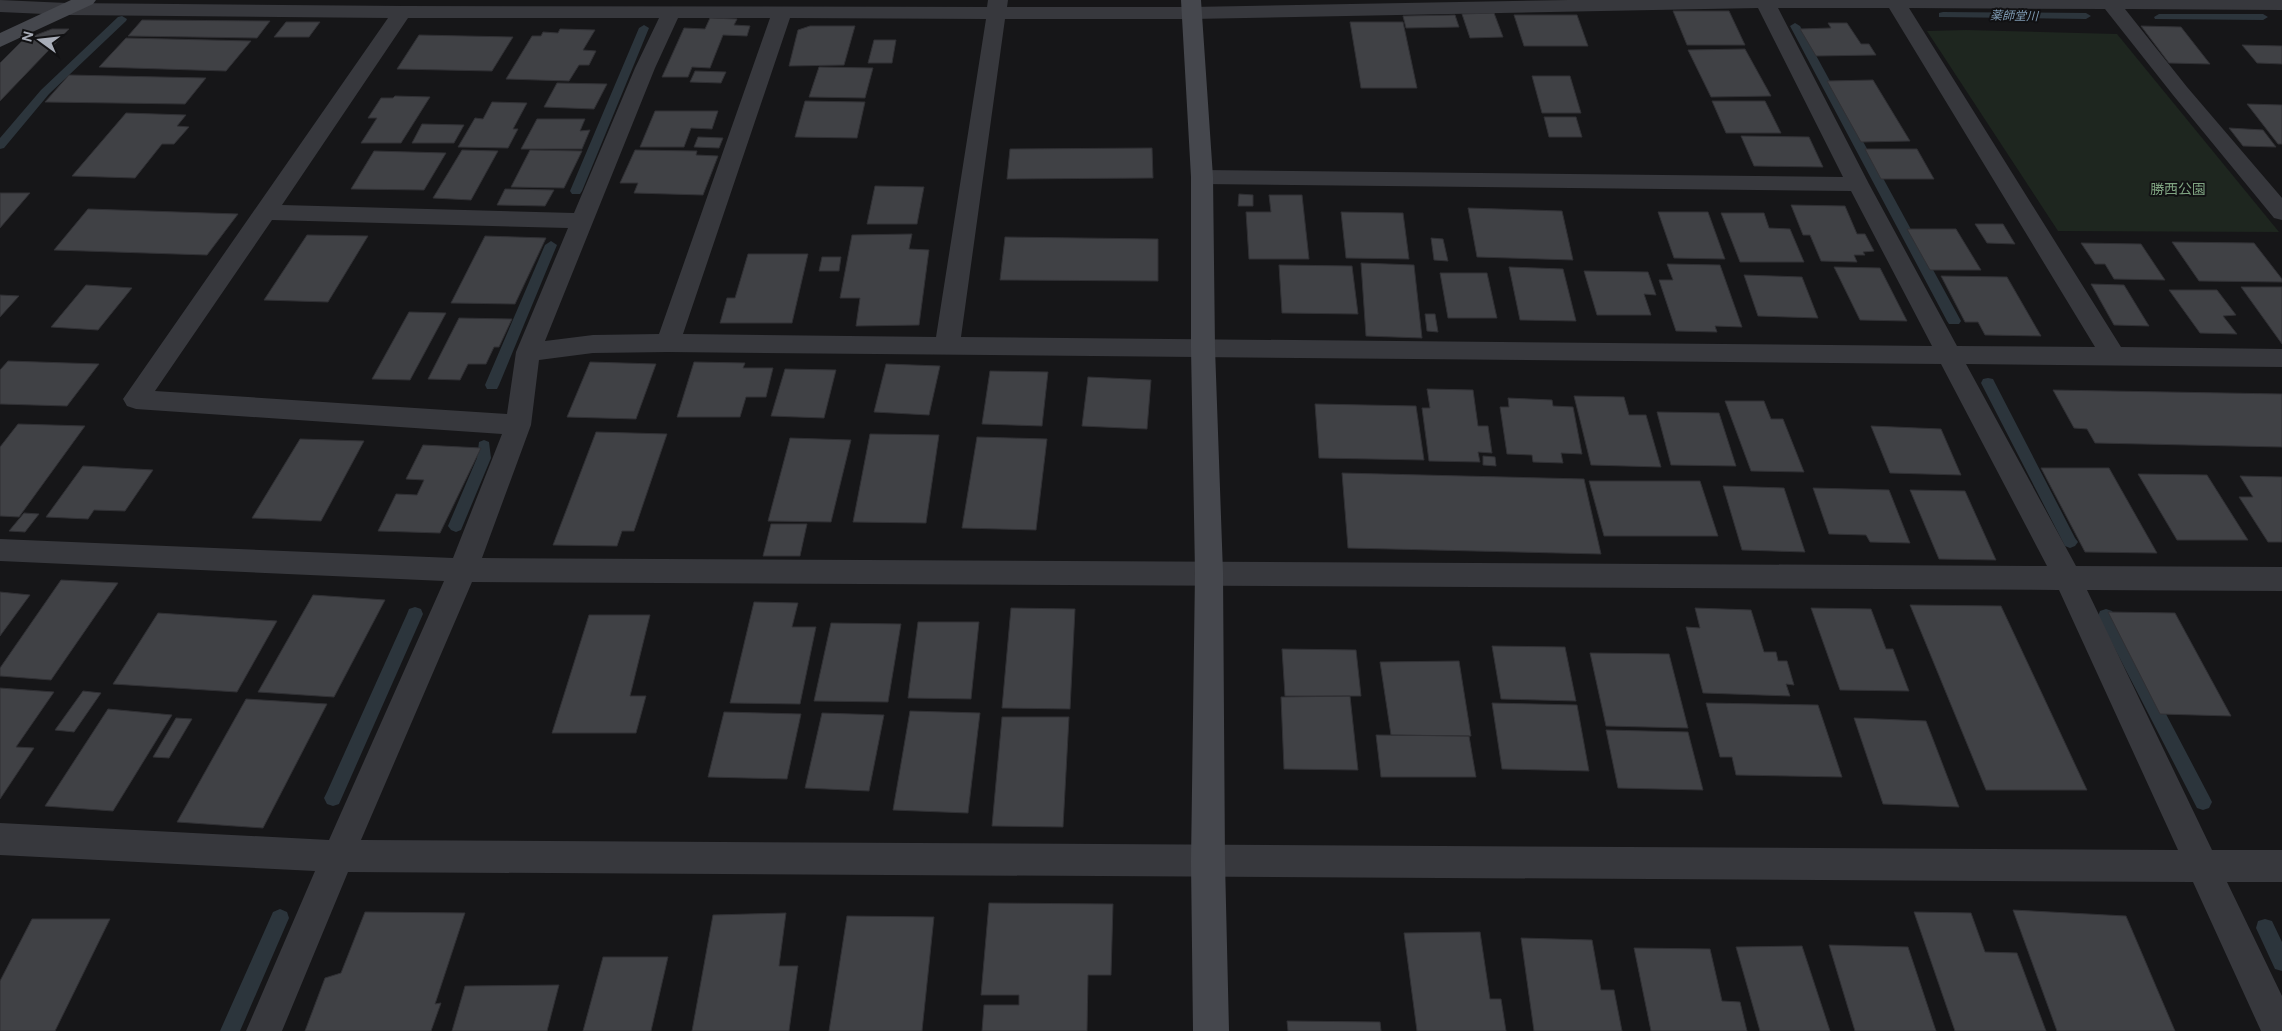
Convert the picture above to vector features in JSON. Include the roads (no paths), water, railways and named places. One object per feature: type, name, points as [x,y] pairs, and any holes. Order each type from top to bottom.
[{"type":"street","points":[[0,41],[86,0]]},
{"type":"street","points":[[0,6],[67,9],[402,12],[672,11],[782,13],[997,6],[1764,1],[2109,1],[2282,4]]},
{"type":"street","points":[[1764,1],[1858,184],[2068,579],[2280,1031]]},
{"type":"street","points":[[1895,1],[2114,357]]},
{"type":"street","points":[[2109,1],[2180,91],[2282,213]]},
{"type":"street","points":[[947,346],[997,6]]},
{"type":"street","points":[[1191,6],[1202,177],[1203,348],[1209,573],[1208,862],[1211,1031]]},
{"type":"street","points":[[264,1031],[463,570],[518,425],[528,352],[645,68],[672,11]]},
{"type":"street","points":[[402,12],[136,399],[518,425]]},
{"type":"street","points":[[668,344],[782,13]]},
{"type":"street","points":[[1202,177],[1858,184]]},
{"type":"street","points":[[266,212],[583,221]]},
{"type":"street","points":[[528,352],[593,344],[668,344],[2282,358]]},
{"type":"street","points":[[0,550],[463,570],[2282,579]]},
{"type":"street","points":[[0,839],[338,856],[1208,862],[2282,866]]},
{"type":"waterway","name":"薬師堂川","points":[[1943,15],[2086,16]]},
{"type":"waterway","name":"薬師堂川","points":[[2159,17],[2263,17]]},
{"type":"waterway","points":[[0,145],[45,92],[122,19]]},
{"type":"waterway","points":[[1795,26],[1954,321]]},
{"type":"waterway","points":[[576,191],[644,28]]},
{"type":"waterway","points":[[492,385],[551,245]]},
{"type":"waterway","points":[[1988,383],[2070,542]]},
{"type":"waterway","points":[[456,526],[484,458],[484,446]]},
{"type":"waterway","points":[[333,798],[415,614]]},
{"type":"waterway","points":[[2106,616],[2203,802]]},
{"type":"waterway","points":[[230,1031],[280,918]]},
{"type":"waterway","points":[[2265,928],[2282,962]]},
{"type":"park label","name":"勝西公園","points":[[2178,189]]}]
